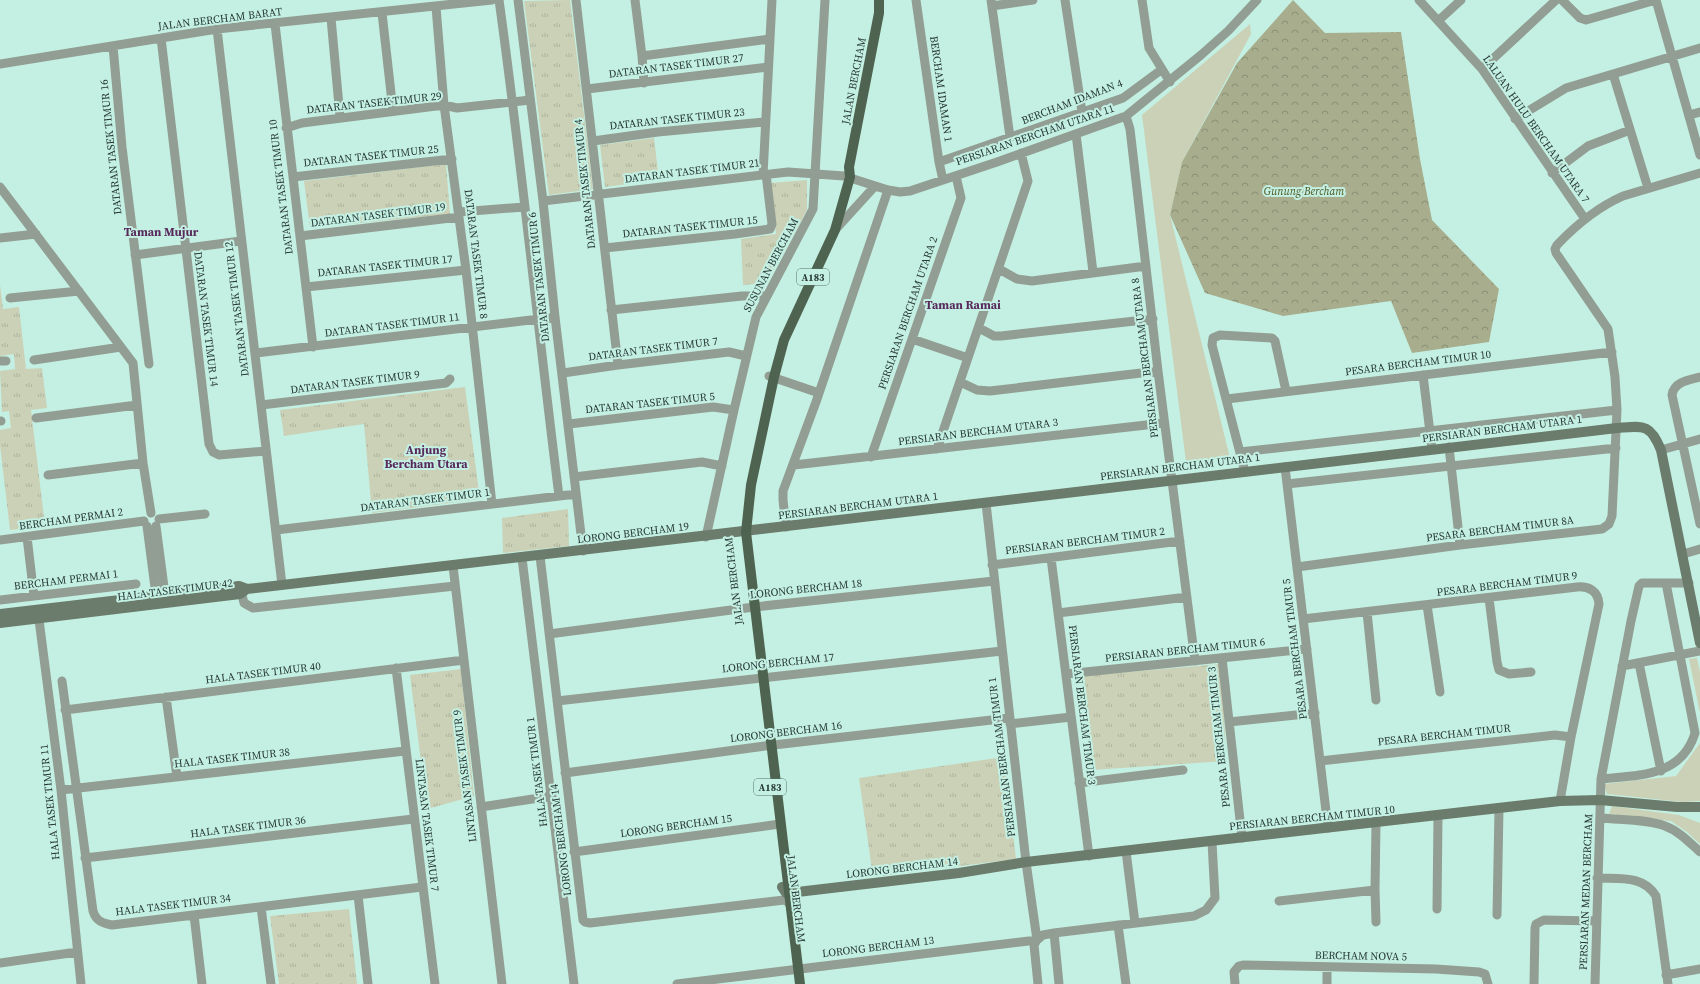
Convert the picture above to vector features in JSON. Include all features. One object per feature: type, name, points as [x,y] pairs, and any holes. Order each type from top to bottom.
[{"type":"main road","name":"JALAN BERCHAM","points":[[772,376],[786,335],[835,230],[848,173],[879,13],[879,0]]},
{"type":"main road","name":"JALAN BERCHAM","points":[[794,984],[795,969],[743,532],[778,339],[820,250],[848,173]]},
{"type":"main road","name":"JALAN BERCHAM","points":[[795,969],[800,984]]},
{"type":"street","name":"JALAN BERCHAM BARAT","points":[[0,64],[217,30],[492,0]]},
{"type":"street","name":"DATARAN TASEK TIMUR 6","points":[[499,0],[513,102],[537,319],[559,496]]},
{"type":"street","name":"DATARAN TASEK TIMUR 6","points":[[518,0],[543,201],[555,318],[583,551]]},
{"type":"street","name":"DATARAN TASEK TIMUR 4","points":[[576,0],[618,365]]},
{"type":"street","points":[[635,0],[644,83]]},
{"type":"street","points":[[765,175],[765,122],[772,0]]},
{"type":"street","name":"SUSUNAN BERCHAM","points":[[706,537],[756,317],[814,209],[825,0]]},
{"type":"street","name":"BERCHAM IDAMAN 1","points":[[916,0],[939,162],[943,180]]},
{"type":"street","points":[[1010,137],[991,3],[1033,0]]},
{"type":"street","points":[[1065,0],[1082,112]]},
{"type":"street","points":[[1142,0],[1149,48],[1161,70],[1170,82]]},
{"type":"street","name":"PERSIARAN BERCHAM UTARA 11","points":[[848,173],[875,186],[888,190],[900,192],[910,191],[1126,116],[1170,82],[1228,31],[1257,0]]},
{"type":"street","name":"LALUAN HULU BERCHAM UTARA 7","points":[[1419,0],[1482,69],[1585,219]]},
{"type":"street","points":[[1438,21],[1461,0]]},
{"type":"street","points":[[1482,69],[1556,0]]},
{"type":"street","points":[[1562,0],[1580,18],[1586,20],[1656,0],[1700,154]]},
{"type":"street","name":"DATARAN TASEK TIMUR 8","points":[[436,7],[444,104],[473,327],[492,504]]},
{"type":"street","points":[[382,13],[394,111]]},
{"type":"street","points":[[331,18],[340,117]]},
{"type":"street","name":"DATARAN TASEK TIMUR 10","points":[[275,24],[286,128],[313,346]]},
{"type":"street","name":"DATARAN TASEK TIMUR 12","points":[[217,30],[282,585]]},
{"type":"street","name":"DATARAN TASEK TIMUR 14","points":[[161,38],[209,444],[213,452],[219,455],[266,451]]},
{"type":"street","points":[[642,56],[769,39]]},
{"type":"street","name":"DATARAN TASEK TIMUR 16","points":[[113,46],[122,147],[149,364]]},
{"type":"street","points":[[1515,119],[1566,88],[1700,48]]},
{"type":"street","name":"DATARAN TASEK TIMUR 27","points":[[587,89],[768,67]]},
{"type":"street","name":"BERCHAM IDAMAN 4","points":[[939,162],[1123,98],[1161,70]]},
{"type":"street","points":[[1613,74],[1648,188]]},
{"type":"street","name":"DATARAN TASEK TIMUR 29","points":[[286,128],[302,122],[444,104],[457,108],[530,100]]},
{"type":"street","points":[[1689,115],[1700,112]]},
{"type":"street","name":"PERSIARAN BERCHAM UTARA 8","points":[[1126,116],[1130,129],[1171,481],[1195,661]]},
{"type":"street","name":"DATARAN TASEK TIMUR 23","points":[[593,141],[658,132],[765,122]]},
{"type":"street","points":[[1552,172],[1588,146],[1630,130]]},
{"type":"street","points":[[1076,134],[1093,272]]},
{"type":"street","points":[[937,449],[1028,181],[1021,153]]},
{"type":"street","name":"DATARAN TASEK TIMUR 25","points":[[293,177],[452,159]]},
{"type":"street","name":"DATARAN TASEK TIMUR 21","points":[[543,201],[765,175],[800,172],[848,173]]},
{"type":"street","points":[[1585,219],[1612,201],[1648,188],[1700,173]]},
{"type":"street","name":"DATARAN TASEK TIMUR 15","points":[[605,248],[770,229],[772,224],[765,175]]},
{"type":"street","name":"PERSIARAN BERCHAM UTARA 2","points":[[871,457],[961,198],[956,176]]},
{"type":"street","points":[[835,230],[875,186]]},
{"type":"street","points":[[0,187],[133,363],[143,462],[161,599]]},
{"type":"street","points":[[786,527],[783,491],[794,465],[888,190]]},
{"type":"street","name":"DATARAN TASEK TIMUR 19","points":[[300,236],[524,207]]},
{"type":"street","name":"PESARA BERCHAM TIMUR 8A","points":[[1297,567],[1460,545],[1602,529],[1606,527],[1612,516],[1617,428],[1612,352],[1608,329],[1604,320],[1555,251],[1557,245],[1585,219]]},
{"type":"street","points":[[0,238],[36,234]]},
{"type":"street","points":[[135,255],[241,241]]},
{"type":"street","points":[[999,270],[1017,279],[1032,281],[1146,266]]},
{"type":"street","name":"DATARAN TASEK TIMUR 17","points":[[306,287],[466,270]]},
{"type":"street","points":[[10,298],[79,291]]},
{"type":"street","points":[[611,310],[742,296],[767,296]]},
{"type":"street","name":"DATARAN TASEK TIMUR 11","points":[[256,353],[555,318]]},
{"type":"street","points":[[979,328],[994,336],[1001,336],[1153,319]]},
{"type":"street","points":[[1245,472],[1212,345],[1213,338],[1220,335],[1270,337],[1274,339],[1286,391]]},
{"type":"street","points":[[912,339],[968,358]]},
{"type":"street","points":[[34,360],[121,347]]},
{"type":"street","name":"DATARAN TASEK TIMUR 7","points":[[562,373],[729,352],[746,356]]},
{"type":"street","name":"PESARA BERCHAM TIMUR 10","points":[[1227,399],[1612,352]]},
{"type":"street","points":[[960,382],[977,390],[990,391],[1158,371]]},
{"type":"street","points":[[1423,374],[1432,449]]},
{"type":"street","points":[[772,376],[819,393]]},
{"type":"street","points":[[1700,377],[1683,382],[1674,387],[1672,395],[1700,524]]},
{"type":"street","name":"DATARAN TASEK TIMUR 9","points":[[261,405],[446,383],[450,379]]},
{"type":"street","points":[[36,418],[137,405]]},
{"type":"street","name":"DATARAN TASEK TIMUR 5","points":[[568,424],[713,407],[734,410]]},
{"type":"street","points":[[1240,452],[1617,410]]},
{"type":"street","name":"PERSIARAN BERCHAM UTARA 3","points":[[794,465],[1164,423]]},
{"type":"street","name":"PERSIARAN BERCHAM UTARA 1","points":[[743,532],[1617,428],[1640,426],[1646,428],[1653,433],[1661,450]]},
{"type":"street","points":[[1700,439],[1661,450],[1700,642]]},
{"type":"street","points":[[1449,447],[1460,545]]},
{"type":"street","points":[[1287,484],[1616,448]]},
{"type":"street","points":[[48,475],[143,462]]},
{"type":"street","points":[[574,477],[702,462],[722,466]]},
{"type":"street","name":"PESARA BERCHAM TIMUR 5","points":[[1285,467],[1328,828]]},
{"type":"street","name":"DATARAN TASEK TIMUR 1","points":[[276,530],[576,494]]},
{"type":"street","name":"PERSIARAN BERCHAM TIMUR 1","points":[[986,503],[1026,862],[1037,940]]},
{"type":"street","name":"BERCHAM PERMAI 2","points":[[0,540],[204,514]]},
{"type":"street","name":"LORONG BERCHAM 19","points":[[453,566],[743,532]]},
{"type":"street","points":[[27,537],[34,596]]},
{"type":"street","name":"PERSIARAN BERCHAM TIMUR 2","points":[[992,565],[1180,541]]},
{"type":"street","points":[[1683,554],[1700,549]]},
{"type":"street","name":"LORONG BERCHAM 14","points":[[540,556],[582,917],[587,923],[959,873],[1026,862]]},
{"type":"street","name":"HALA TASEK TIMUR 1","points":[[522,558],[574,984]]},
{"type":"street","name":"PERSIARAN BERCHAM TIMUR 3","points":[[1051,558],[1088,856]]},
{"type":"street","name":"HALA TASEK TIMUR 42","points":[[0,623],[39,614],[453,566]]},
{"type":"street","name":"LINTASAN TASEK TIMUR 9","points":[[453,566],[502,984]]},
{"type":"street","name":"LORONG BERCHAM 18","points":[[549,634],[752,607],[994,581]]},
{"type":"street","name":"PERSIARAN MEDAN BERCHAM","points":[[1596,984],[1597,878],[1601,818],[1601,779],[1622,666],[1640,585],[1644,583],[1666,583]]},
{"type":"street","points":[[1601,779],[1649,774],[1661,771],[1674,763],[1688,749],[1692,741],[1695,733],[1666,583],[1689,583]]},
{"type":"street","name":"BERCHAM PERMAI 1","points":[[0,600],[136,584]]},
{"type":"street","points":[[242,590],[244,603],[253,608],[455,586]]},
{"type":"street","name":"PESARA BERCHAM TIMUR 9","points":[[1303,619],[1584,587],[1591,589],[1596,594],[1599,601],[1598,610],[1570,737],[1560,801]]},
{"type":"street","points":[[1058,613],[1187,597]]},
{"type":"street","points":[[1489,598],[1499,670],[1508,674],[1531,672]]},
{"type":"street","points":[[1426,605],[1440,692]]},
{"type":"street","points":[[1367,612],[1376,700]]},
{"type":"street","name":"HALA TASEK TIMUR 42","points":[[0,614],[39,614]]},
{"type":"street","name":"HALA TASEK TIMUR 11","points":[[39,614],[61,790],[81,984]]},
{"type":"street","name":"PERSIARAN BERCHAM TIMUR 6","points":[[1066,674],[1307,649]]},
{"type":"street","name":"LORONG BERCHAM 17","points":[[557,701],[1002,651]]},
{"type":"street","points":[[1622,666],[1700,651]]},
{"type":"street","name":"PESARA BERCHAM TIMUR 3","points":[[1222,658],[1242,838]]},
{"type":"street","name":"HALA TASEK TIMUR 40","points":[[65,710],[464,660]]},
{"type":"street","points":[[1639,663],[1661,771]]},
{"type":"street","name":"LINTASAN TASEK TIMUR 7","points":[[396,668],[434,984]]},
{"type":"street","name":"HALA TASEK TIMUR 34","points":[[62,681],[93,911],[95,918],[100,922],[112,925],[422,887]]},
{"type":"street","points":[[166,697],[177,776]]},
{"type":"street","points":[[1229,722],[1314,713]]},
{"type":"street","name":"LORONG BERCHAM 16","points":[[565,773],[768,746],[1010,721],[1071,717]]},
{"type":"street","name":"PESARA BERCHAM TIMUR","points":[[1320,761],[1555,735],[1570,737]]},
{"type":"street","name":"HALA TASEK TIMUR 38","points":[[61,790],[405,751]]},
{"type":"street","points":[[1079,783],[1184,770]]},
{"type":"street","points":[[481,807],[552,796]]},
{"type":"street","name":"PERSIARAN BERCHAM TIMUR 10","points":[[1026,862],[1212,842],[1560,801],[1600,800],[1698,811]]},
{"type":"street","points":[[1497,915],[1499,809]]},
{"type":"street","points":[[1437,909],[1438,816]]},
{"type":"street","points":[[1601,818],[1666,826],[1688,841],[1700,852]]},
{"type":"street","name":"HALA TASEK TIMUR 36","points":[[85,858],[413,819]]},
{"type":"street","points":[[1376,823],[1376,922]]},
{"type":"street","name":"LORONG BERCHAM 15","points":[[574,852],[777,824]]},
{"type":"street","points":[[1038,984],[1034,945],[1042,935],[1194,916],[1206,910],[1216,898],[1212,842]]},
{"type":"street","points":[[1126,851],[1135,923]]},
{"type":"street","points":[[1597,878],[1637,881],[1651,888],[1656,896],[1667,980],[1700,969]]},
{"type":"street","points":[[1279,901],[1375,890]]},
{"type":"street","points":[[358,895],[368,984]]},
{"type":"street","points":[[261,907],[271,984]]},
{"type":"street","points":[[194,915],[202,984]]},
{"type":"street","points":[[1534,984],[1536,924],[1544,920],[1596,921]]},
{"type":"street","points":[[1118,925],[1126,984]]},
{"type":"street","points":[[1054,934],[1058,984]]},
{"type":"street","name":"LORONG BERCHAM 13","points":[[677,984],[1037,940]]},
{"type":"street","points":[[0,963],[77,952]]},
{"type":"street","name":"BERCHAM NOVA 5","points":[[1235,984],[1234,975],[1236,969],[1243,965],[1436,969],[1479,972],[1485,974],[1488,984]]},
{"type":"street","points":[[1327,967],[1327,984]]},
{"type":"green space","points":[[570,0],[593,189],[549,195],[524,1]]},
{"type":"green space","name":"Gunung Bercham","points":[[1293,0],[1325,33],[1401,32],[1420,159],[1432,220],[1499,289],[1489,342],[1412,353],[1391,301],[1283,316],[1205,293],[1170,215],[1182,162],[1237,63]]},
{"type":"green space","points":[[1250,24],[1251,34],[1182,162],[1170,215],[1230,458],[1186,462],[1142,115]]},
{"type":"green space","points":[[654,138],[659,180],[605,187],[600,145]]},
{"type":"green space","points":[[446,164],[450,214],[310,228],[304,181]]},
{"type":"green space","points":[[807,180],[807,210],[767,283],[743,285],[741,239],[776,234],[770,183]]},
{"type":"green space","points":[[0,285],[3,309],[19,307],[26,369],[42,368],[47,408],[31,410],[45,526],[10,530],[0,445],[0,430],[11,428],[9,411],[2,412],[0,371],[15,369],[14,354],[0,356]]},
{"type":"green space","points":[[465,387],[480,499],[372,513],[364,424],[284,436],[280,410]]},
{"type":"green space","points":[[568,509],[569,546],[503,553],[502,518]]},
{"type":"green space","points":[[1697,658],[1700,672],[1700,713],[1689,659]]},
{"type":"green space","points":[[1222,664],[1226,761],[1092,770],[1081,676]]},
{"type":"green space","points":[[461,669],[474,796],[427,809],[410,675]]},
{"type":"green space","points":[[1700,743],[1700,801],[1682,802],[1607,794],[1604,784],[1676,776]]},
{"type":"green space","points":[[1004,757],[1016,859],[873,877],[859,778]]},
{"type":"green space","points":[[1612,806],[1679,815],[1700,823],[1700,844],[1687,832],[1671,821],[1609,814]]},
{"type":"green space","points":[[349,909],[357,984],[279,984],[270,916]]},
{"type":"district","name":"Taman Mujur","points":[[161,232]]},
{"type":"district","name":"Taman Ramai","points":[[963,305]]},
{"type":"district","name":"Anjung Bercham Utara","points":[[426,457]]}]
